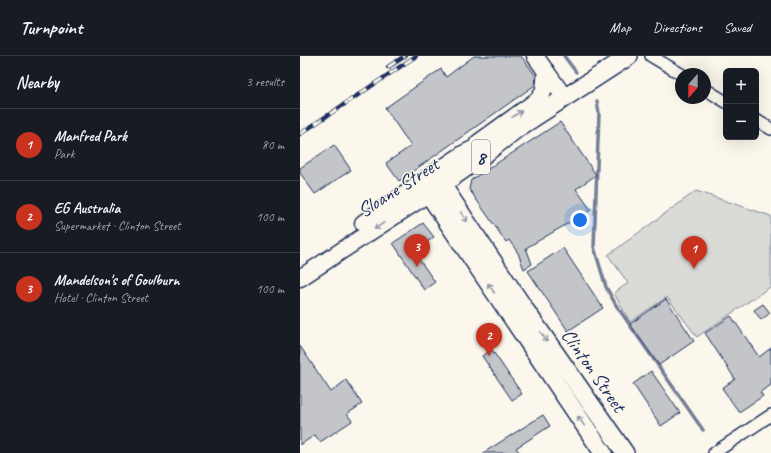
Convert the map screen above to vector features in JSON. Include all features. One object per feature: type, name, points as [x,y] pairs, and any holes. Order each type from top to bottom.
[{"type":"main road","name":"Sloane Street","points":[[432,184],[629,56]]},
{"type":"main road","name":"Sloane Street","points":[[432,184],[464,154],[518,128]]},
{"type":"main road","name":"Clinton Street","points":[[432,184],[520,316],[603,453]]},
{"type":"main road","name":"Clinton Street","points":[[520,316],[625,453]]},
{"type":"street","points":[[535,56],[566,98]]},
{"type":"street","points":[[651,56],[675,70]]},
{"type":"street","points":[[464,154],[500,125],[539,99],[544,90],[546,71]]},
{"type":"street","points":[[711,93],[723,100]]},
{"type":"street","points":[[759,122],[771,129]]},
{"type":"street","name":"Sloane Street","points":[[300,266],[432,184]]},
{"type":"street","name":"Sloane Street","points":[[300,278],[432,184]]},
{"type":"street","points":[[714,453],[771,415]]},
{"type":"shaded area","points":[[696,191],[771,216],[771,288],[770,287],[697,337],[667,297],[630,322],[614,293],[628,283],[608,255]]},
{"type":"building","points":[[474,56],[521,56],[536,76],[535,85],[399,181],[386,163],[411,146],[385,108],[441,69],[446,77]]},
{"type":"building","points":[[560,122],[596,175],[576,189],[591,210],[526,248],[532,264],[524,269],[518,253],[509,240],[506,242],[469,189],[471,180]]},
{"type":"building","points":[[334,145],[351,170],[315,194],[300,173],[300,168]]},
{"type":"building","points":[[423,223],[434,237],[414,252],[435,282],[424,290],[393,243]]},
{"type":"building","points":[[563,248],[603,308],[568,331],[528,271]]},
{"type":"building","points":[[666,299],[694,341],[659,365],[630,324]]},
{"type":"building","points":[[763,304],[770,313],[761,320],[754,310]]},
{"type":"building","points":[[731,316],[759,357],[771,348],[771,385],[760,392],[763,396],[739,412],[722,388],[735,379],[705,333]]},
{"type":"building","points":[[300,346],[331,392],[346,380],[362,404],[347,414],[352,421],[320,442],[315,435],[300,445]]},
{"type":"building","points":[[492,350],[522,394],[512,400],[482,356]]},
{"type":"building","points":[[651,371],[680,413],[661,426],[633,384]]},
{"type":"building","points":[[543,415],[550,426],[516,448],[520,453],[483,453]]},
{"type":"waterway","points":[[564,56],[576,72]]},
{"type":"waterway","points":[[597,101],[599,113],[594,247],[606,287],[616,305],[703,430]]},
{"type":"railway","points":[[388,67],[405,56]]},
{"type":"railway","points":[[300,134],[416,56]]},
{"type":"place","name":"Mandelson's of Goulburn","points":[[417,267]]},
{"type":"place","name":"Manfred Park","points":[[694,269]]},
{"type":"place","name":"EG Australia","points":[[489,356]]}]
